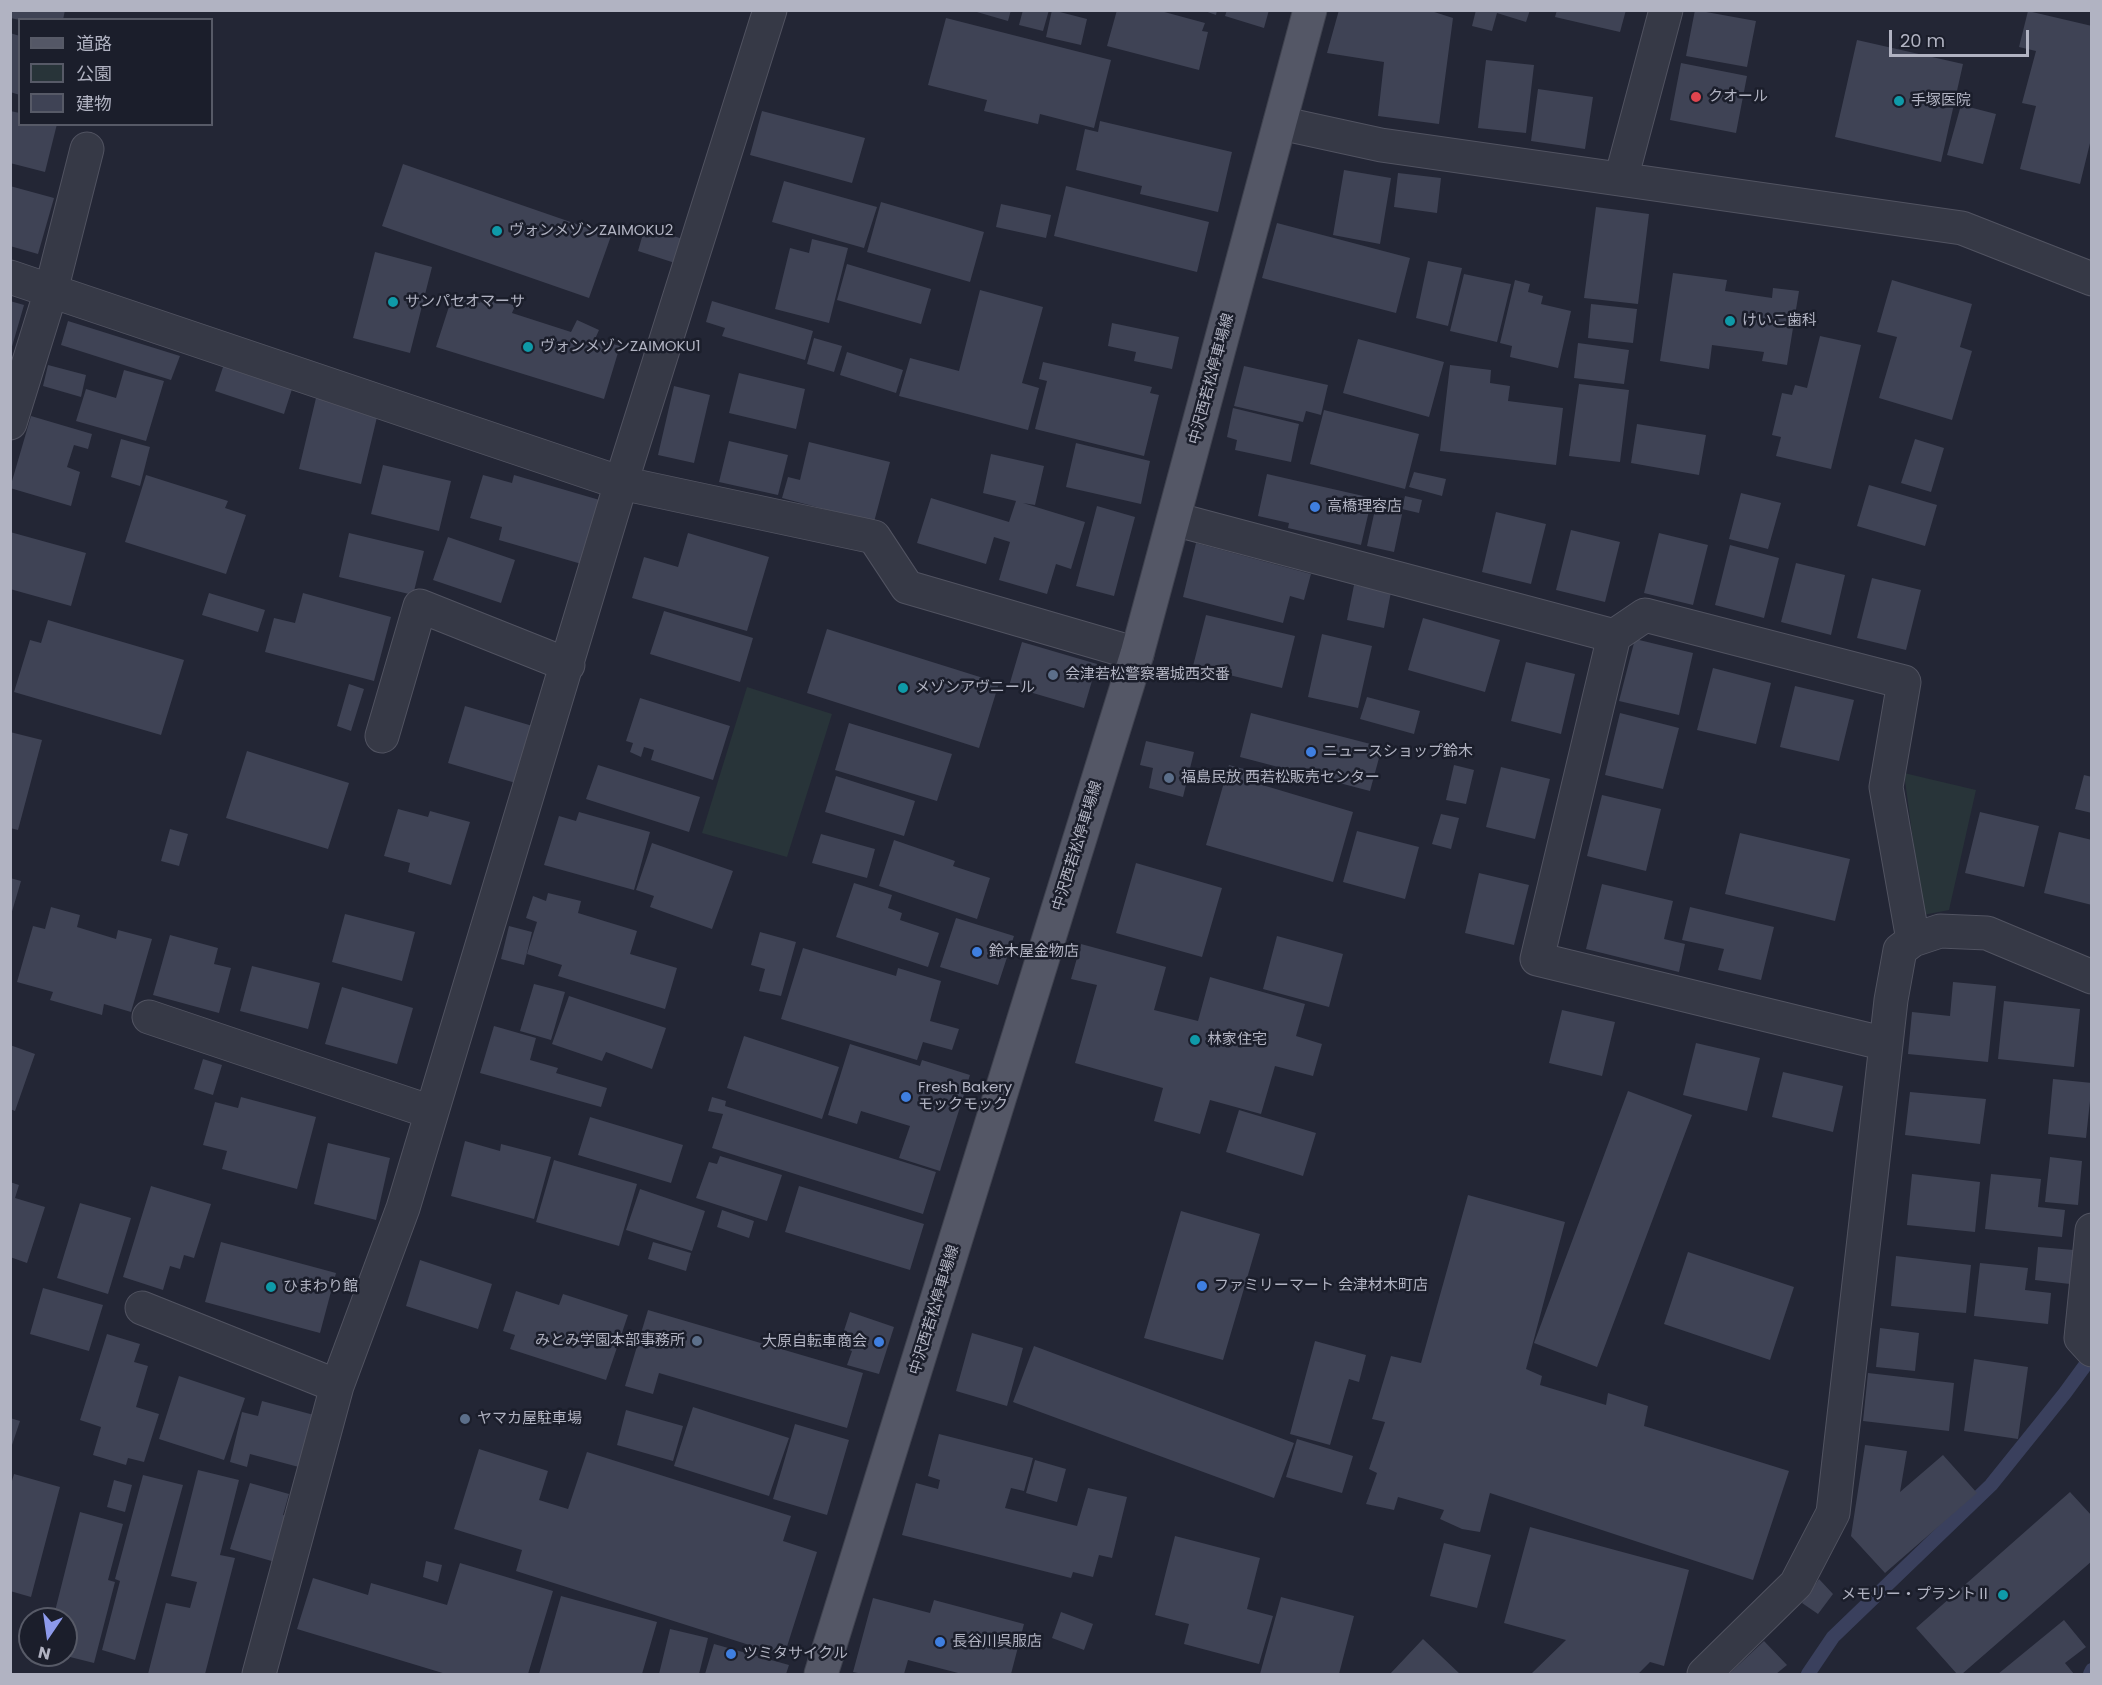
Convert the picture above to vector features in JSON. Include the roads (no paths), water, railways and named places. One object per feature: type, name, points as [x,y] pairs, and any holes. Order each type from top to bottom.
[{"type":"main road","name":"中沢西若松停車場線","points":[[821,1674],[1137,654],[1310,10]]},
{"type":"street","points":[[259,1674],[337,1386],[403,1208],[621,483],[770,10]]},
{"type":"street","points":[[1621,179],[1666,10]]},
{"type":"street","points":[[1280,123],[1381,145],[1962,228],[2091,279]]},
{"type":"street","points":[[10,423],[51,291],[87,149]]},
{"type":"street","points":[[10,277],[621,483],[874,537],[907,587],[1137,654]]},
{"type":"street","points":[[1174,519],[1614,636]]},
{"type":"street","points":[[382,736],[420,606],[568,664]]},
{"type":"street","points":[[1886,1044],[1537,959],[1614,636],[1645,615],[1904,682],[1886,787],[1912,940]]},
{"type":"street","points":[[1704,1674],[1796,1584],[1833,1513],[1886,1044],[1900,950],[1912,940],[1940,931],[1987,933],[2091,977]]},
{"type":"street","points":[[149,1017],[431,1112]]},
{"type":"street","points":[[2091,1230],[2080,1338],[2091,1350]]},
{"type":"street","points":[[142,1308],[337,1386]]},
{"type":"waterway","points":[[1808,1674],[1833,1637],[1991,1485],[2092,1356]]},
{"type":"waterway","points":[[2090,1674],[2092,1670]]},
{"type":"place","name":"クオール","points":[[1696,97]]},
{"type":"place","name":"手塚医院","points":[[1899,101]]},
{"type":"place","name":"ヴォンメゾンZAIMOKU2","points":[[497,231]]},
{"type":"place","name":"サンパセオマーサ","points":[[393,302]]},
{"type":"place","name":"けいこ歯科","points":[[1730,321]]},
{"type":"place","name":"ヴォンメゾンZAIMOKU1","points":[[528,347]]},
{"type":"place","name":"高橋理容店","points":[[1315,507]]},
{"type":"place","name":"会津若松警察署城西交番","points":[[1053,675]]},
{"type":"place","name":"メゾンアヴニール","points":[[903,688]]},
{"type":"place","name":"ニュースショップ鈴木","points":[[1311,752]]},
{"type":"place","name":"福島民放 西若松販売センター","points":[[1169,778]]},
{"type":"place","name":"鈴木屋金物店","points":[[977,952]]},
{"type":"place","name":"林家住宅","points":[[1195,1040]]},
{"type":"place","name":"Fresh Bakery モックモック","points":[[906,1097]]},
{"type":"place","name":"ファミリーマート 会津材木町店","points":[[1202,1286]]},
{"type":"place","name":"ひまわり館","points":[[271,1287]]},
{"type":"place","name":"みとみ学園本部事務所","points":[[697,1341]]},
{"type":"place","name":"大原自転車商会","points":[[879,1342]]},
{"type":"place","name":"ヤマカ屋駐車場","points":[[465,1419]]},
{"type":"place","name":"メモリー・プラントⅡ","points":[[2003,1595]]},
{"type":"place","name":"長谷川呉服店","points":[[940,1642]]},
{"type":"place","name":"ツミタサイクル","points":[[731,1654]]}]
